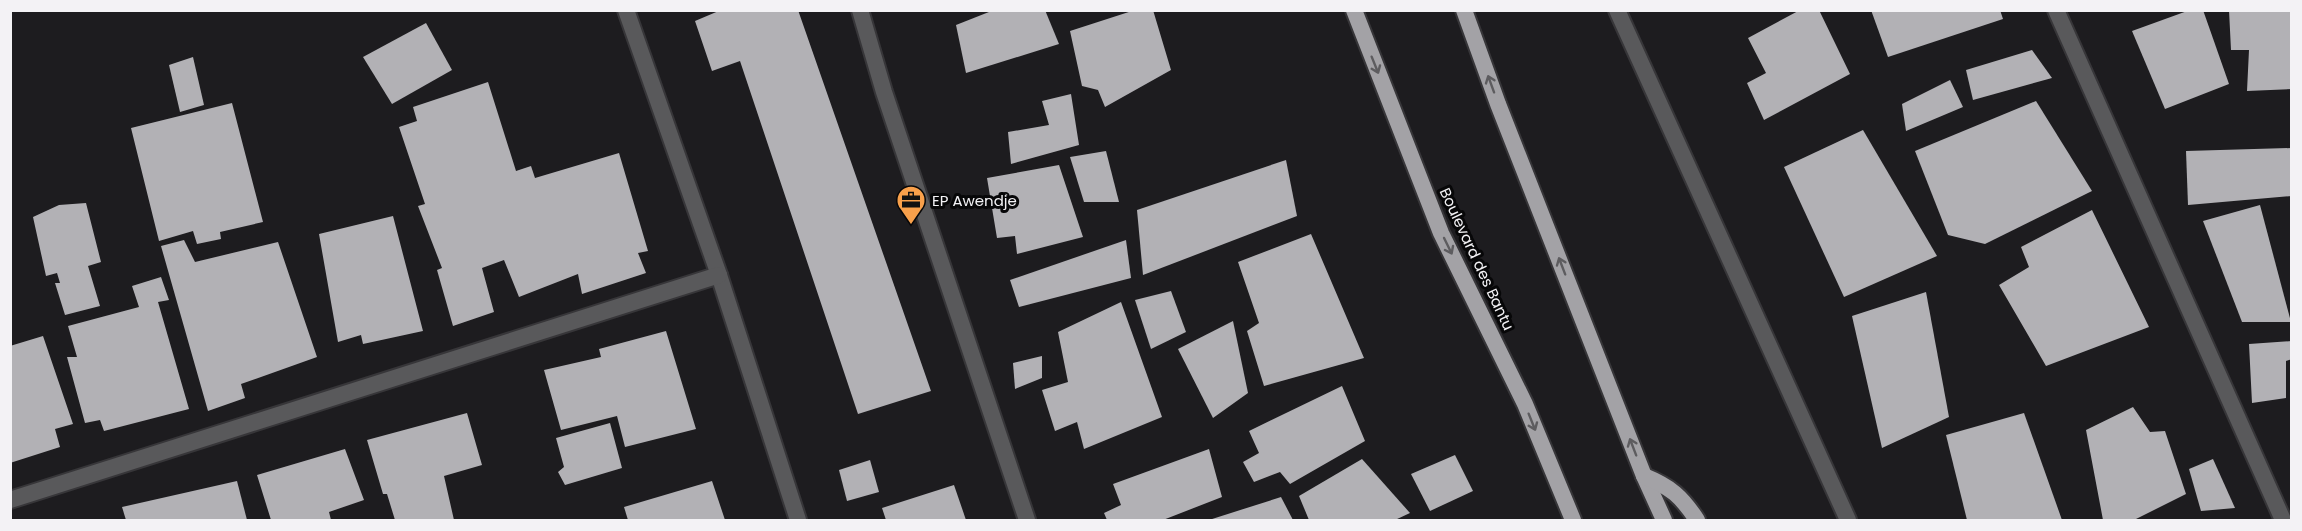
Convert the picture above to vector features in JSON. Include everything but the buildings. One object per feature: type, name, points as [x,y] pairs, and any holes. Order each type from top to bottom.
[{"type":"highway","name":"Boulevard des Bantu","points":[[1354,10],[1442,232],[1525,404],[1573,520]]},
{"type":"highway","points":[[1464,10],[1498,104],[1644,476],[1664,520]]},
{"type":"highway","points":[[1644,476],[1663,484],[1674,492],[1685,502],[1697,520]]},
{"type":"street","points":[[626,10],[718,275],[798,520]]},
{"type":"street","points":[[860,10],[884,92],[1027,520]]},
{"type":"street","points":[[1617,10],[1848,520]]},
{"type":"street","points":[[2056,10],[2236,420],[2283,520]]},
{"type":"street","points":[[10,500],[718,275]]},
{"type":"place","name":"EP Awendje","points":[[911,226]]}]
